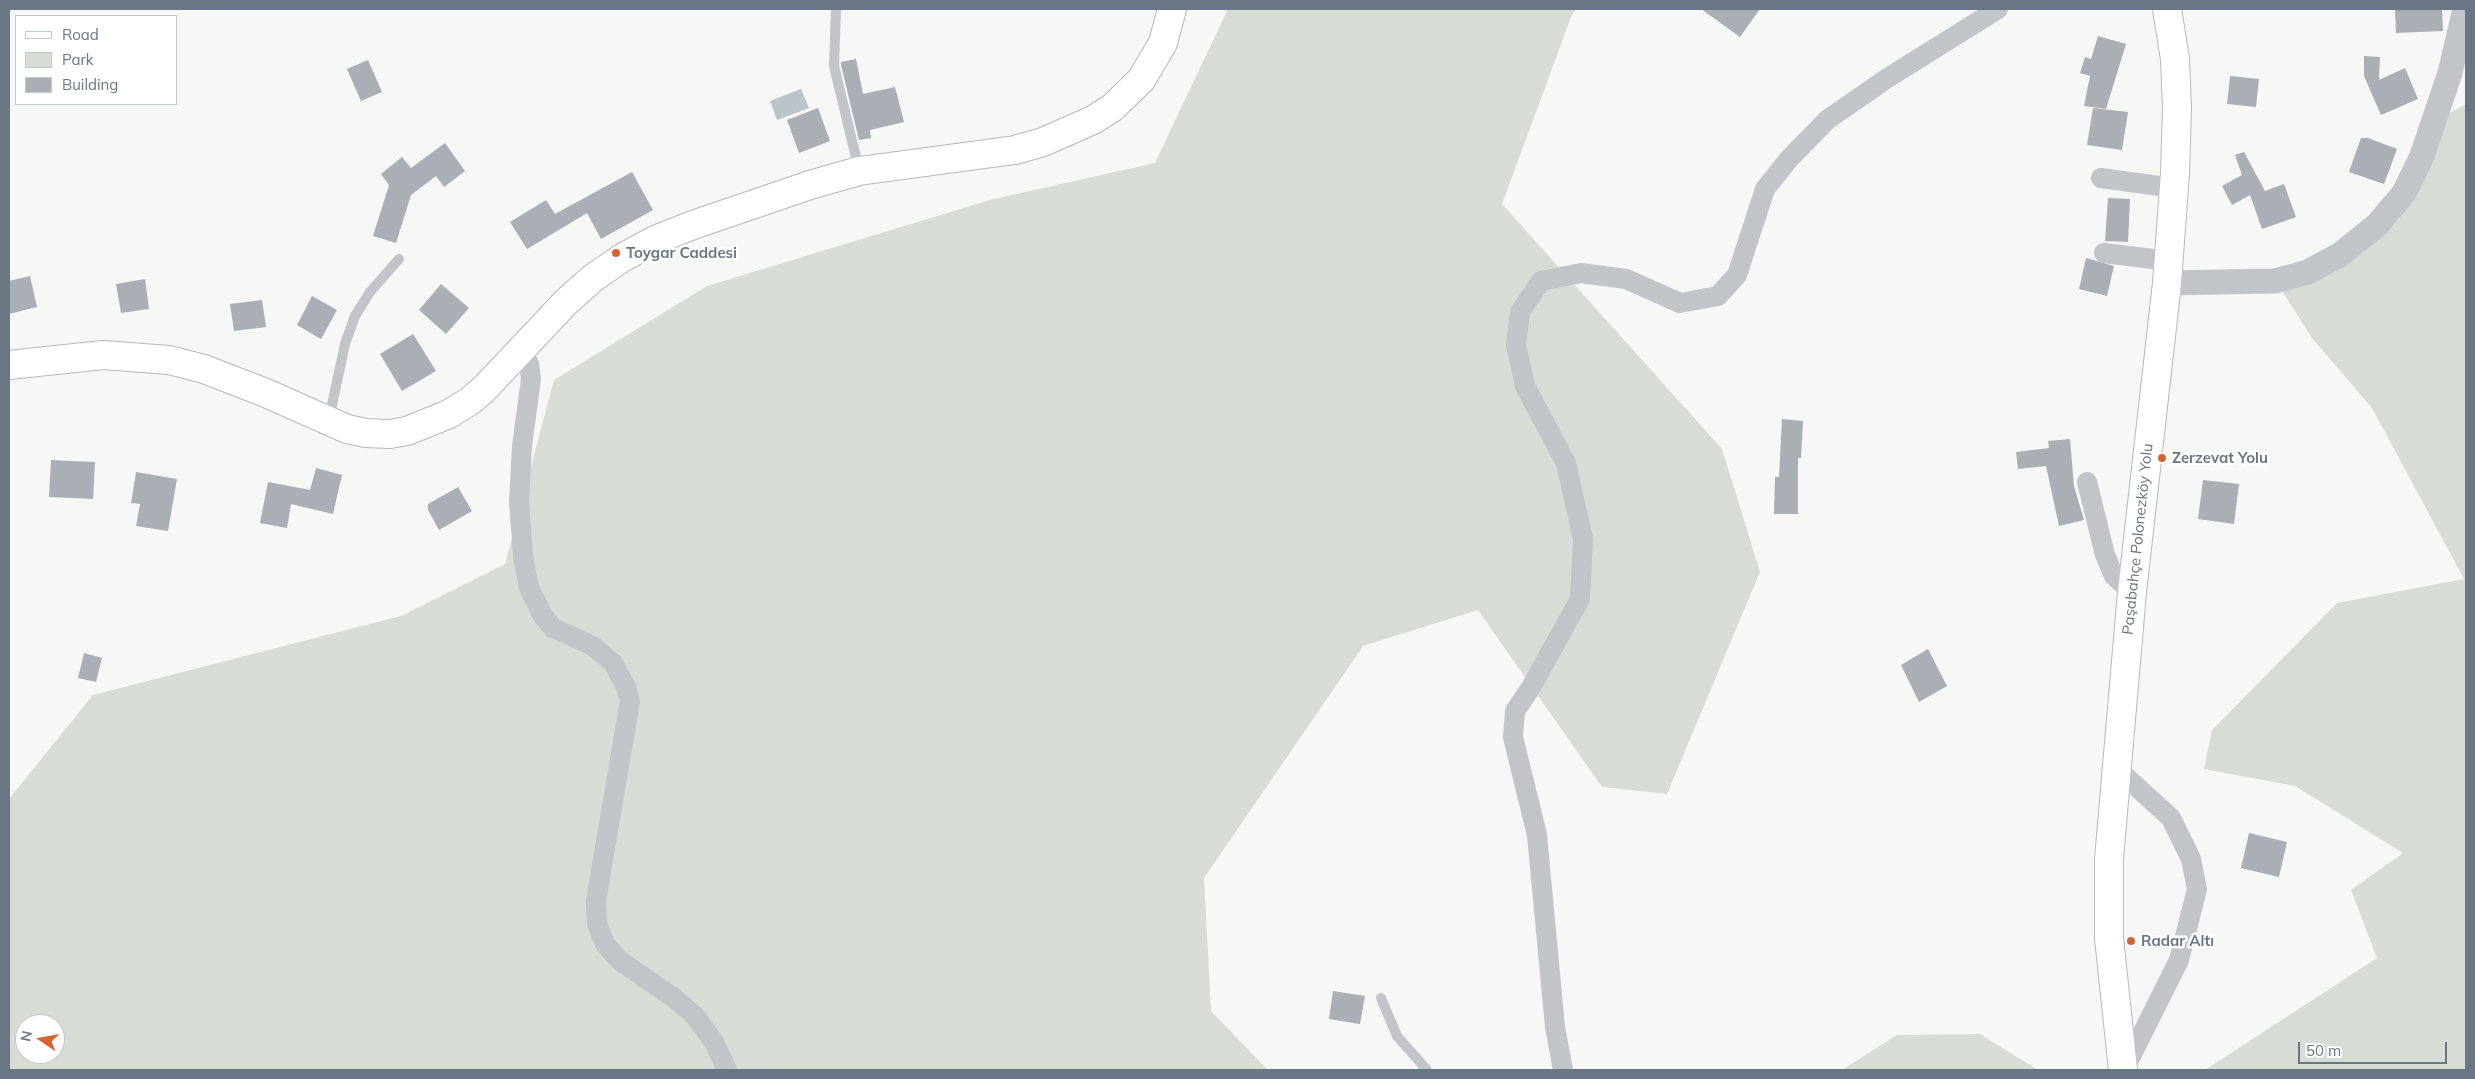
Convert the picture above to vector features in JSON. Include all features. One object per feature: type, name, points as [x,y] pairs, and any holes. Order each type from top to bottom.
[{"type":"main road","points":[[9,364],[103,355],[169,360],[204,369],[231,379],[328,422],[366,433],[390,434],[427,425],[470,401],[566,302],[593,278],[622,258],[655,240],[810,185],[859,171],[1015,150],[1043,142],[1093,120],[1112,108],[1141,80],[1163,43],[1172,9]]},
{"type":"main road","name":"Paşabahçe Polonezköy Yolu","points":[[2123,1070],[2109,938],[2109,860],[2132,592],[2168,272],[2174,188],[2177,108],[2175,59],[2167,9]]},
{"type":"street","points":[[1563,1070],[1555,1027],[1537,835],[1513,737],[1515,711],[1530,689],[1580,599],[1583,539],[1566,463],[1525,386],[1516,345],[1520,312],[1540,281],[1580,274],[1626,279],[1680,303],[1718,296],[1737,275],[1765,189],[1827,120],[1886,79],[1998,9]]},
{"type":"street","points":[[2104,253],[2168,272],[2275,281],[2308,272],[2341,254],[2377,225],[2404,193],[2422,156],[2450,73],[2465,9]]},
{"type":"street","points":[[2101,178],[2174,188]]},
{"type":"street","points":[[522,349],[529,364],[531,380],[522,446],[519,501],[523,556],[529,588],[539,609],[553,628],[593,646],[613,663],[626,687],[630,701],[596,901],[597,924],[605,944],[618,960],[674,998],[695,1016],[714,1042],[726,1070]]},
{"type":"street","points":[[2087,482],[2106,555],[2114,576],[2132,592]]},
{"type":"street","points":[[2116,768],[2171,818],[2191,859],[2197,889],[2179,960],[2123,1070]]},
{"type":"lane","points":[[836,9],[834,66],[859,171]]},
{"type":"lane","points":[[328,422],[349,329],[370,292],[399,259]]},
{"type":"lane","points":[[1381,998],[1397,1036],[1427,1070]]},
{"type":"green space","points":[[1228,9],[1576,9],[1571,17],[1502,204],[1722,449],[1760,572],[1667,794],[1602,787],[1478,610],[1363,646],[1204,878],[1211,1011],[1268,1070],[9,1070],[9,799],[93,695],[401,616],[505,564],[554,380],[707,286],[990,200],[1155,163]]},
{"type":"green space","points":[[2466,104],[2466,1070],[2205,1070],[2377,958],[2351,890],[2403,853],[2295,786],[2204,769],[2212,730],[2337,603],[2464,579],[2372,408],[2312,338],[2279,286],[2365,250],[2399,219],[2444,116]]},
{"type":"green space","points":[[1980,1034],[2038,1070],[1842,1070],[1897,1035]]},
{"type":"shaded area","points":[[801,89],[809,108],[777,120],[770,101]]},
{"type":"building","points":[[1701,9],[1760,9],[1740,37]]},
{"type":"building","points":[[2395,9],[2442,9],[2443,31],[2396,33]]},
{"type":"building","points":[[2098,36],[2126,44],[2106,109],[2084,106],[2090,76],[2080,73],[2085,57],[2091,59]]},
{"type":"building","points":[[2364,56],[2380,57],[2379,80],[2405,68],[2418,99],[2381,115],[2364,76]]},
{"type":"building","points":[[856,59],[863,94],[895,87],[904,122],[870,130],[871,138],[859,140],[841,65],[841,62]]},
{"type":"building","points":[[368,60],[382,92],[361,101],[347,69]]},
{"type":"building","points":[[2230,76],[2259,79],[2256,107],[2227,104]]},
{"type":"building","points":[[818,108],[830,141],[799,153],[787,120]]},
{"type":"building","points":[[2093,108],[2128,112],[2122,150],[2087,145]]},
{"type":"building","points":[[2361,138],[2368,138],[2397,149],[2384,184],[2349,172]]},
{"type":"building","points":[[445,143],[465,171],[444,187],[436,176],[411,195],[396,243],[373,236],[389,185],[381,174],[402,157],[411,168]]},
{"type":"building","points":[[2244,152],[2265,191],[2284,184],[2296,217],[2262,229],[2250,195],[2232,205],[2222,186],[2242,175],[2235,155]]},
{"type":"building","points":[[632,172],[653,210],[601,239],[587,213],[527,249],[510,222],[546,200],[555,214]]},
{"type":"building","points":[[2108,198],[2130,199],[2128,242],[2105,241]]},
{"type":"building","points":[[2086,258],[2114,266],[2107,296],[2079,289]]},
{"type":"building","points":[[30,276],[37,307],[9,314],[9,281]]},
{"type":"building","points":[[145,279],[149,309],[121,313],[116,284]]},
{"type":"building","points":[[441,284],[469,308],[446,334],[419,310]]},
{"type":"building","points":[[312,296],[337,310],[321,339],[297,325]]},
{"type":"building","points":[[262,300],[266,327],[234,331],[230,304]]},
{"type":"building","points":[[413,334],[436,371],[402,391],[380,354]]},
{"type":"building","points":[[1782,419],[1803,421],[1801,458],[1798,458],[1798,514],[1774,514],[1775,477],[1779,477]]},
{"type":"building","points":[[2070,439],[2074,486],[2084,520],[2059,526],[2046,466],[2018,469],[2016,452],[2049,448],[2048,441]]},
{"type":"building","points":[[51,460],[95,462],[93,499],[49,497]]},
{"type":"building","points":[[316,468],[342,475],[333,514],[291,504],[287,528],[260,523],[268,482],[310,490]]},
{"type":"building","points":[[136,472],[177,479],[168,531],[136,526],[140,504],[131,503]]},
{"type":"building","points":[[2203,480],[2239,484],[2234,524],[2198,519]]},
{"type":"building","points":[[458,487],[472,511],[439,530],[428,510],[428,504]]},
{"type":"building","points":[[1928,649],[1947,686],[1919,702],[1901,665]]},
{"type":"building","points":[[84,653],[102,658],[96,682],[78,678]]},
{"type":"building","points":[[2249,833],[2287,842],[2279,877],[2241,868]]},
{"type":"building","points":[[1333,991],[1365,996],[1360,1024],[1329,1019]]},
{"type":"place","name":"Toygar Caddesi","points":[[616,253]]},
{"type":"place","name":"Zerzevat Yolu","points":[[2162,458]]},
{"type":"place","name":"Radar Altı","points":[[2131,941]]}]
